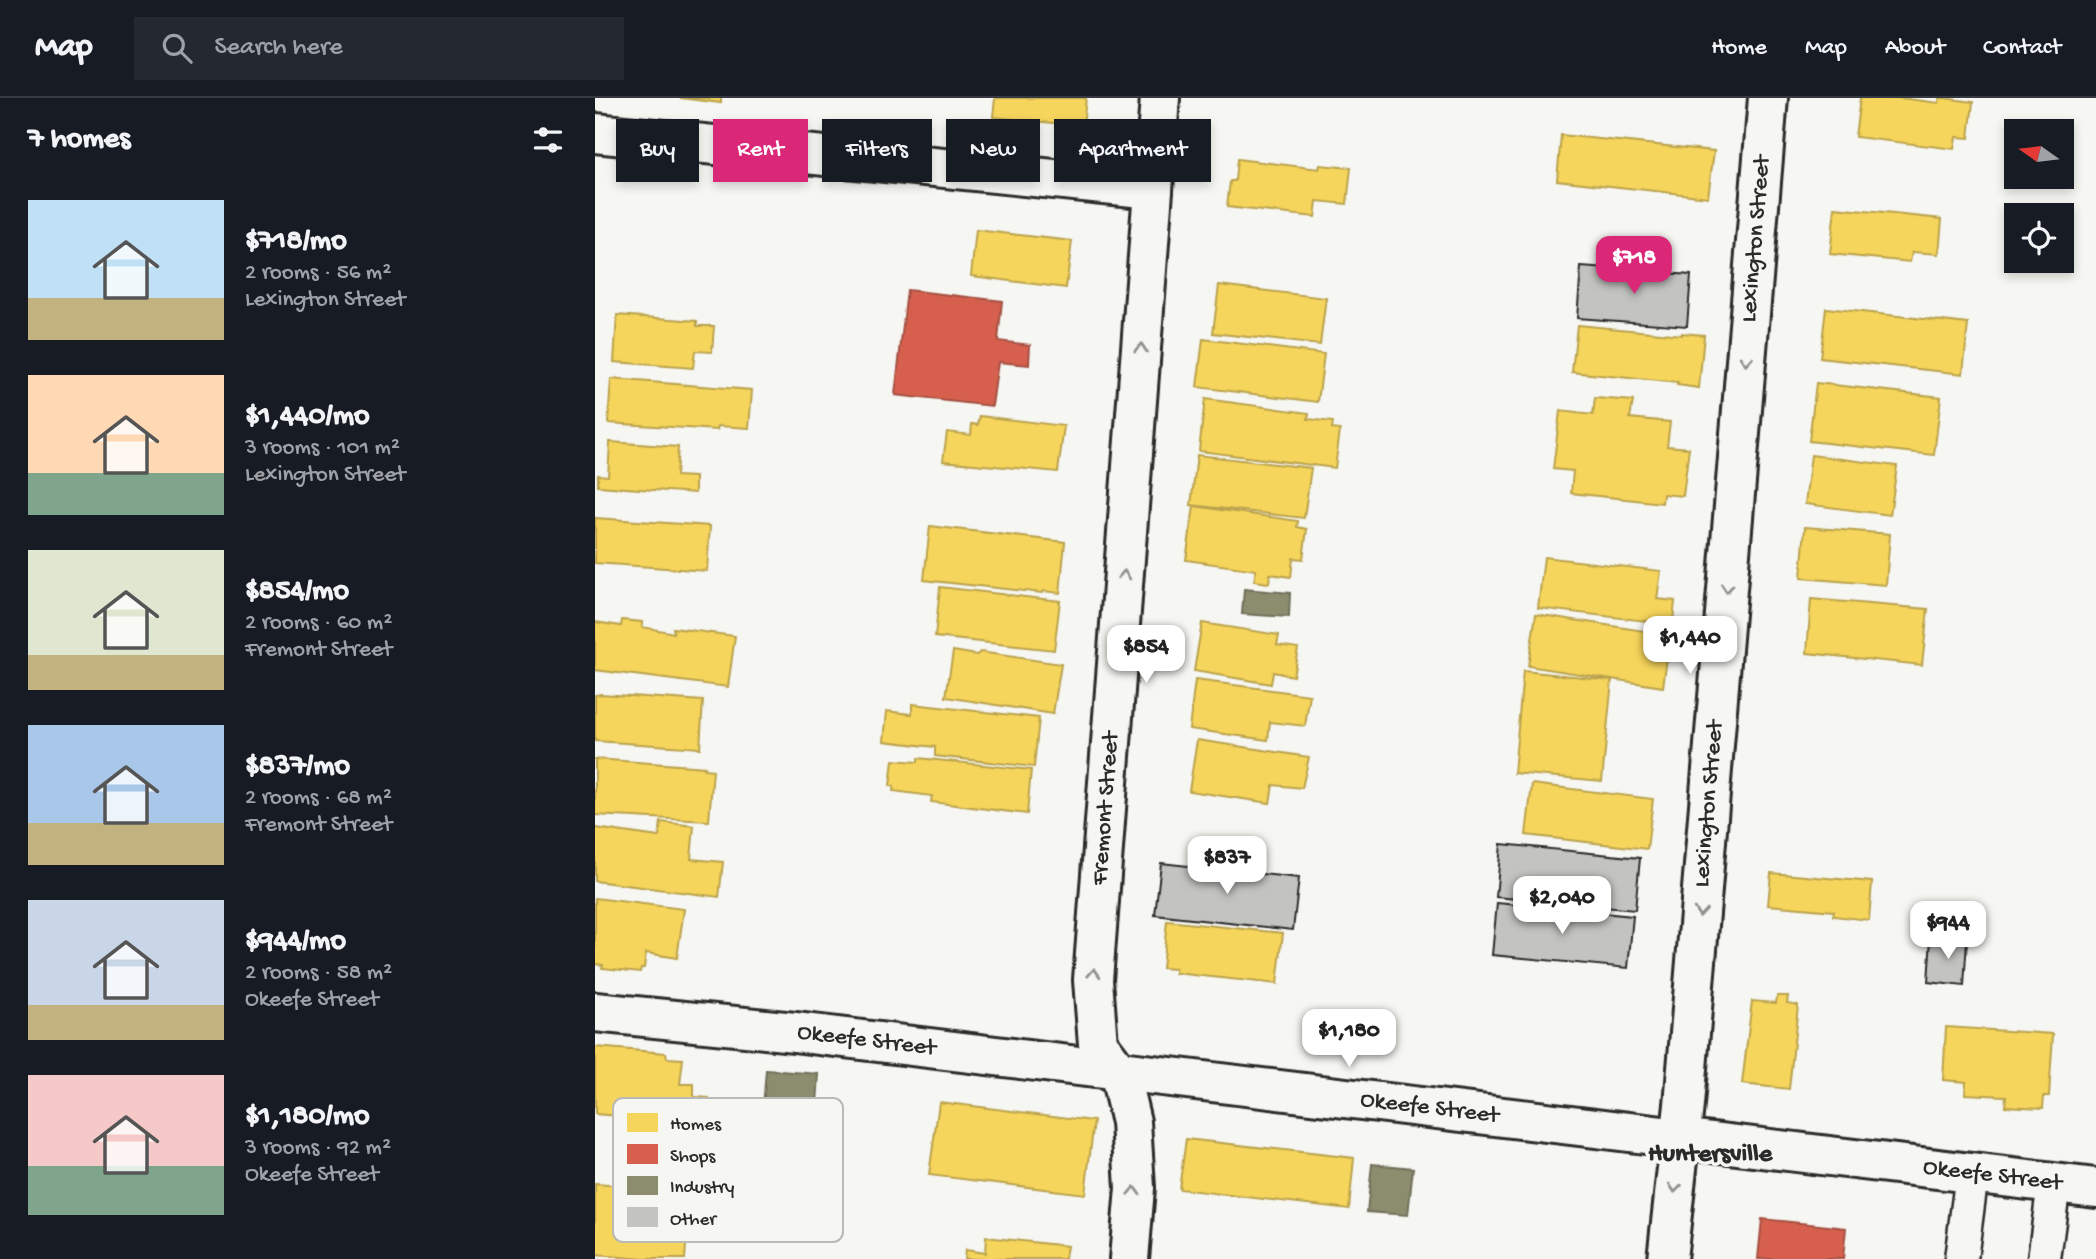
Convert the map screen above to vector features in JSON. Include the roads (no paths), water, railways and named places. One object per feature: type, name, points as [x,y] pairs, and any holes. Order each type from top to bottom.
[{"type":"street","name":"Fremont Street","points":[[1129,1259],[1135,1188],[1131,1122],[1119,1072],[1098,1044],[1093,980],[1160,98]]},
{"type":"street","name":"Lexington Street","points":[[1667,1259],[1680,1139],[1768,98]]},
{"type":"street","points":[[595,133],[1153,189]]},
{"type":"street","name":"Okeefe Street","points":[[595,1012],[795,1031],[2096,1188]]},
{"type":"lane","points":[[1961,1259],[1972,1173]]},
{"type":"lane","points":[[2043,1259],[2054,1183]]},
{"type":"district","name":"Huntersville","points":[[1710,1155]]}]
